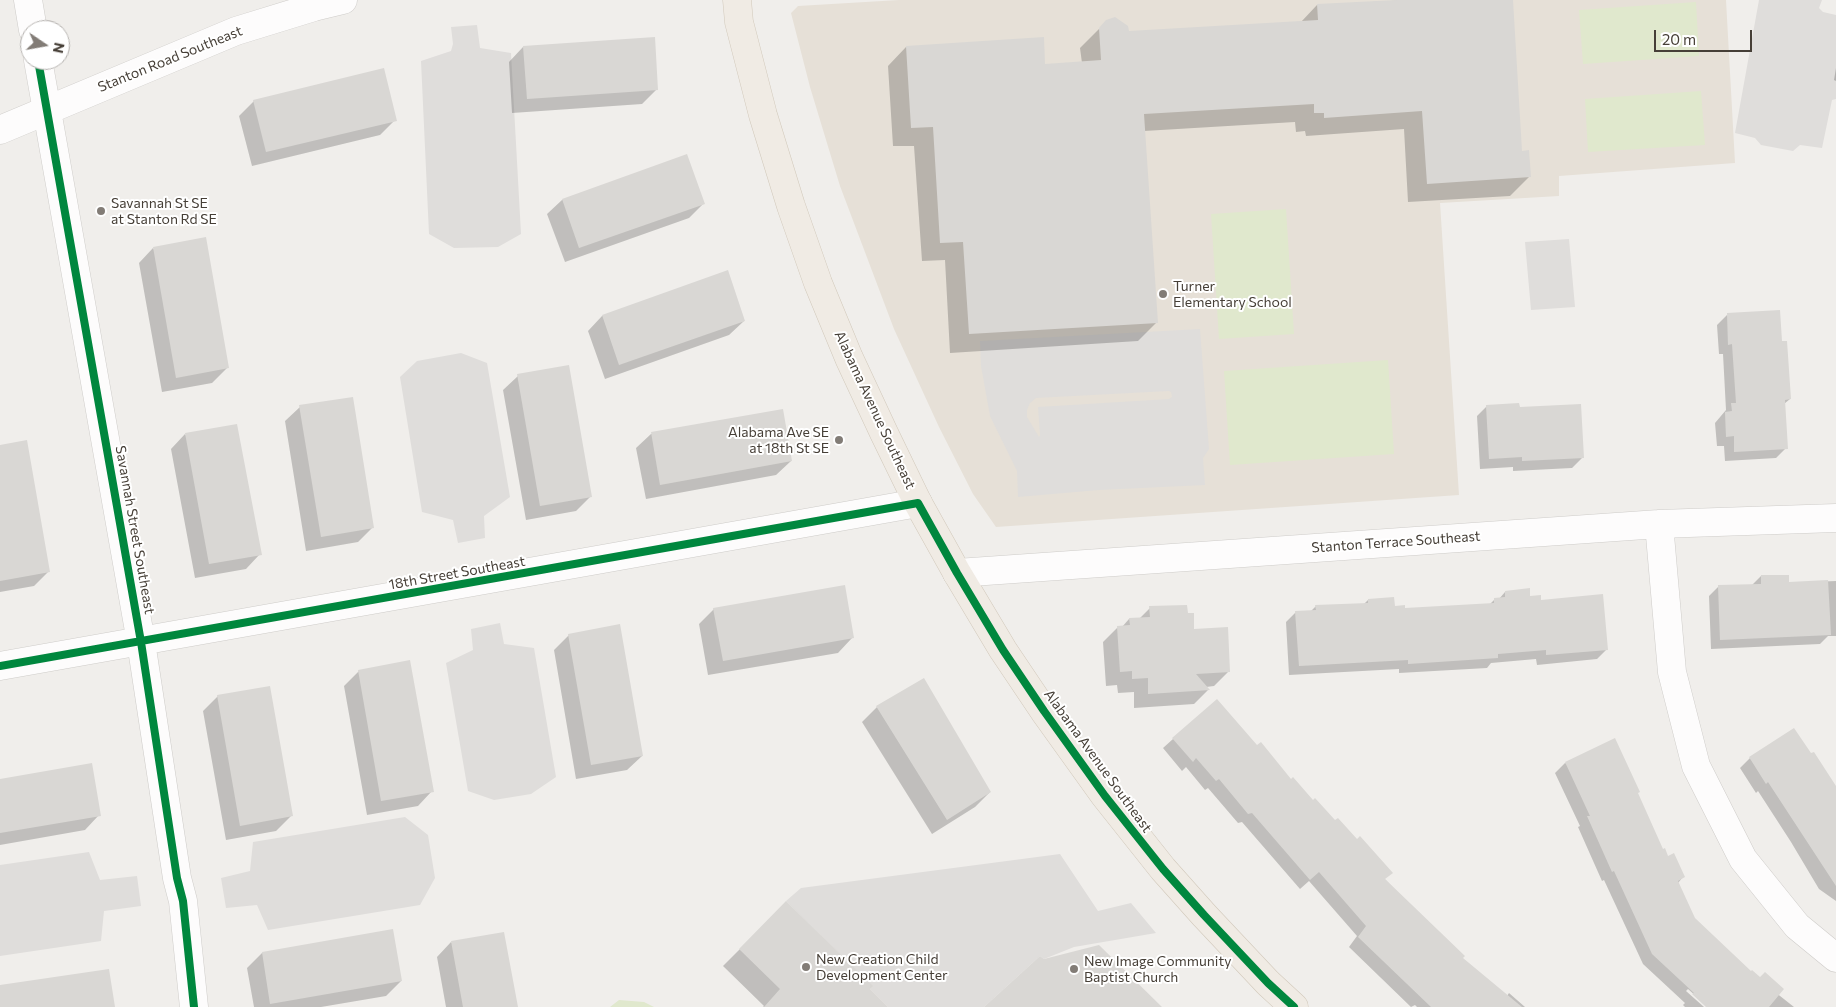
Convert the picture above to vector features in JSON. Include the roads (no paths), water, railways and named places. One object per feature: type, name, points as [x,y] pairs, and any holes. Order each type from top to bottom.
[{"type":"main road","name":"Alabama Avenue Southeast","points":[[736,0],[739,22],[763,115],[791,206],[818,283],[849,358],[918,503],[1004,650],[1034,696],[1106,796],[1163,869],[1204,916],[1268,983],[1294,1007]]},
{"type":"street","points":[[28,0],[31,20]]},
{"type":"street","name":"Stanton Road Southeast","points":[[0,130],[236,31],[306,9],[343,0]]},
{"type":"street","name":"Savannah Street Southeast","points":[[40,70],[142,642],[182,901],[194,1007]]},
{"type":"street","name":"18th Street Southeast","points":[[0,666],[918,503]]},
{"type":"street","name":"Stanton Terrace Southeast","points":[[957,572],[1659,524],[1836,518]]},
{"type":"street","points":[[1659,524],[1672,672],[1696,766],[1743,860],[1797,926],[1836,958]]},
{"type":"place","name":"Savannah St SE at Stanton Rd SE","points":[[101,211]]},
{"type":"place","name":"Turner Elementary School","points":[[1163,294]]},
{"type":"place","name":"Alabama Ave SE at 18th St SE","points":[[839,440]]},
{"type":"place","name":"New Creation Child Development Center","points":[[806,967]]},
{"type":"place","name":"New Image Community Baptist Church","points":[[1074,969]]}]
